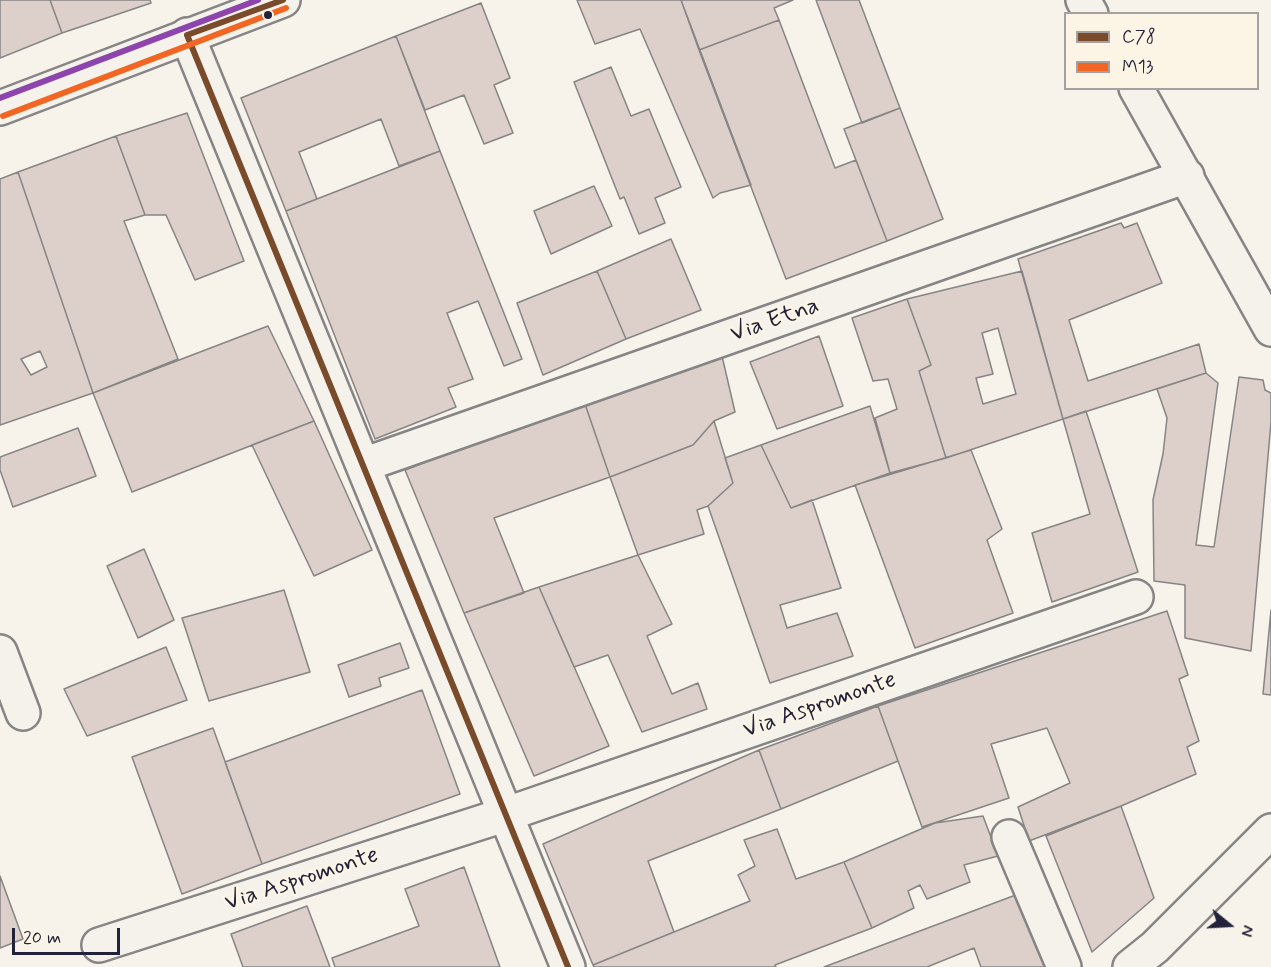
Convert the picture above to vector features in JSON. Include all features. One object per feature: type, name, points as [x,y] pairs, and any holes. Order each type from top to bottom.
[{"type":"street","points":[[0,108],[270,2]]},
{"type":"street","points":[[187,35],[568,967]]},
{"type":"street","points":[[1137,90],[1271,329]]},
{"type":"street","name":"Via Etna","points":[[363,465],[1187,176]]},
{"type":"street","name":"Via Aspromonte","points":[[99,945],[504,815],[1137,597]]},
{"type":"street","points":[[0,652],[23,713]]},
{"type":"street","points":[[1131,967],[1155,947],[1271,831]]},
{"type":"street","points":[[1009,837],[1064,967]]},
{"type":"building","points":[[0,0],[50,0],[62,33],[0,58]]},
{"type":"building","points":[[50,0],[150,0],[151,3],[62,33]]},
{"type":"building","points":[[577,0],[681,0],[751,185],[720,193],[713,198],[640,29],[595,44]]},
{"type":"building","points":[[681,0],[793,0],[774,8],[779,20],[699,50]]},
{"type":"building","points":[[816,0],[859,0],[900,108],[862,123]]},
{"type":"building","points":[[481,3],[510,78],[494,85],[513,133],[484,144],[464,95],[425,110],[396,36]]},
{"type":"building","points":[[779,20],[835,168],[856,160],[887,241],[786,279],[699,50]]},
{"type":"building","points":[[396,36],[440,151],[399,166],[381,119],[299,152],[317,199],[286,211],[241,98]]},
{"type":"building","points":[[611,67],[631,116],[649,109],[681,187],[655,198],[665,223],[639,234],[624,197],[620,199],[574,82]]},
{"type":"building","points":[[900,108],[943,219],[887,241],[844,129]]},
{"type":"building","points":[[187,113],[244,261],[195,280],[166,215],[145,215],[116,136]]},
{"type":"building","points":[[116,136],[145,215],[124,221],[178,359],[93,393],[18,172]]},
{"type":"building","points":[[440,151],[522,359],[504,366],[478,301],[447,313],[473,379],[448,388],[456,407],[375,439],[286,211]]},
{"type":"building","points":[[18,172],[93,393],[0,425],[0,179]],"holes":[[[40,351],[47,367],[31,375],[21,359]]]},
{"type":"building","points":[[594,186],[612,226],[551,254],[534,211]]},
{"type":"building","points":[[1121,223],[1124,228],[1137,223],[1162,283],[1069,320],[1088,381],[1199,344],[1206,373],[1063,419],[1018,259]]},
{"type":"building","points":[[671,239],[701,310],[626,339],[597,271]]},
{"type":"building","points":[[597,271],[626,339],[543,375],[517,303]]},
{"type":"building","points":[[1022,271],[1063,419],[946,458],[919,371],[931,365],[907,299]],"holes":[[[998,328],[1016,394],[983,404],[976,378],[993,374],[982,333]]]},
{"type":"building","points":[[907,299],[931,365],[919,371],[946,458],[890,473],[875,418],[897,409],[888,379],[873,381],[852,318]]},
{"type":"building","points":[[268,326],[314,421],[132,492],[93,393]]},
{"type":"building","points":[[819,336],[843,406],[777,429],[750,362]]},
{"type":"building","points":[[722,356],[735,412],[714,421],[693,445],[610,477],[584,401]]},
{"type":"building","points":[[1206,373],[1218,383],[1196,545],[1214,547],[1239,377],[1263,380],[1265,390],[1271,393],[1271,422],[1251,651],[1185,638],[1185,585],[1154,581],[1153,500],[1163,454],[1167,418],[1157,389]]},
{"type":"building","points":[[584,401],[610,477],[494,518],[524,593],[464,613],[405,470]]},
{"type":"building","points":[[870,406],[890,473],[791,508],[761,445]]},
{"type":"building","points":[[1086,411],[1138,572],[1052,602],[1032,533],[1090,514],[1063,419]]},
{"type":"building","points":[[314,421],[372,550],[314,576],[252,445]]},
{"type":"building","points":[[714,421],[733,483],[708,506],[697,510],[704,534],[638,555],[610,477],[693,445]]},
{"type":"building","points":[[78,428],[96,476],[13,507],[0,470],[0,457]]},
{"type":"building","points":[[761,445],[791,508],[812,500],[841,588],[780,605],[787,628],[837,613],[853,656],[770,683],[708,506],[733,483],[725,458]]},
{"type":"building","points":[[971,450],[1002,529],[987,540],[1013,613],[915,648],[855,485]]},
{"type":"building","points":[[144,549],[174,620],[138,638],[107,566]]},
{"type":"building","points":[[638,555],[672,624],[647,636],[672,694],[698,683],[707,709],[642,732],[608,655],[574,667],[539,587]]},
{"type":"building","points":[[539,587],[609,746],[534,776],[464,613]]},
{"type":"building","points":[[284,590],[310,672],[209,701],[182,618]]},
{"type":"building","points":[[1271,610],[1271,695],[1263,694]]},
{"type":"building","points":[[1167,611],[1188,675],[1179,679],[1199,741],[1187,747],[1196,774],[1029,841],[1018,807],[1070,783],[1047,728],[991,744],[1009,798],[922,827],[878,706]]},
{"type":"building","points":[[400,643],[409,668],[379,678],[381,686],[349,697],[338,665]]},
{"type":"building","points":[[166,647],[187,700],[87,736],[64,689]]},
{"type":"building","points":[[422,690],[460,794],[262,864],[225,762]]},
{"type":"building","points":[[878,706],[898,761],[781,809],[759,750]]},
{"type":"building","points":[[213,728],[262,864],[182,894],[132,757]]},
{"type":"building","points":[[759,750],[781,809],[648,861],[674,932],[593,965],[543,844]]},
{"type":"building","points":[[1121,806],[1154,898],[1092,952],[1046,836]]},
{"type":"building","points":[[983,816],[998,856],[964,865],[970,882],[927,899],[920,885],[908,891],[914,908],[872,928],[844,862],[935,823]]},
{"type":"building","points":[[777,829],[796,879],[844,862],[872,928],[775,965],[776,967],[594,967],[593,965],[750,901],[738,875],[755,866],[744,840]]},
{"type":"building","points":[[464,867],[500,967],[335,967],[332,958],[419,926],[405,889]]},
{"type":"building","points":[[0,876],[23,939],[0,948]]},
{"type":"building","points":[[1021,893],[1053,967],[981,967],[974,948],[927,967],[824,967]]},
{"type":"building","points":[[307,906],[330,967],[243,967],[231,934]]},
{"type":"transit line","points":[[0,98],[258,0]]},
{"type":"transit line","name":"C78","points":[[187,35],[283,0]]},
{"type":"transit line","name":"M13","points":[[3,116],[286,8]]},
{"type":"transit line","name":"C78","points":[[187,35],[568,967]]}]
